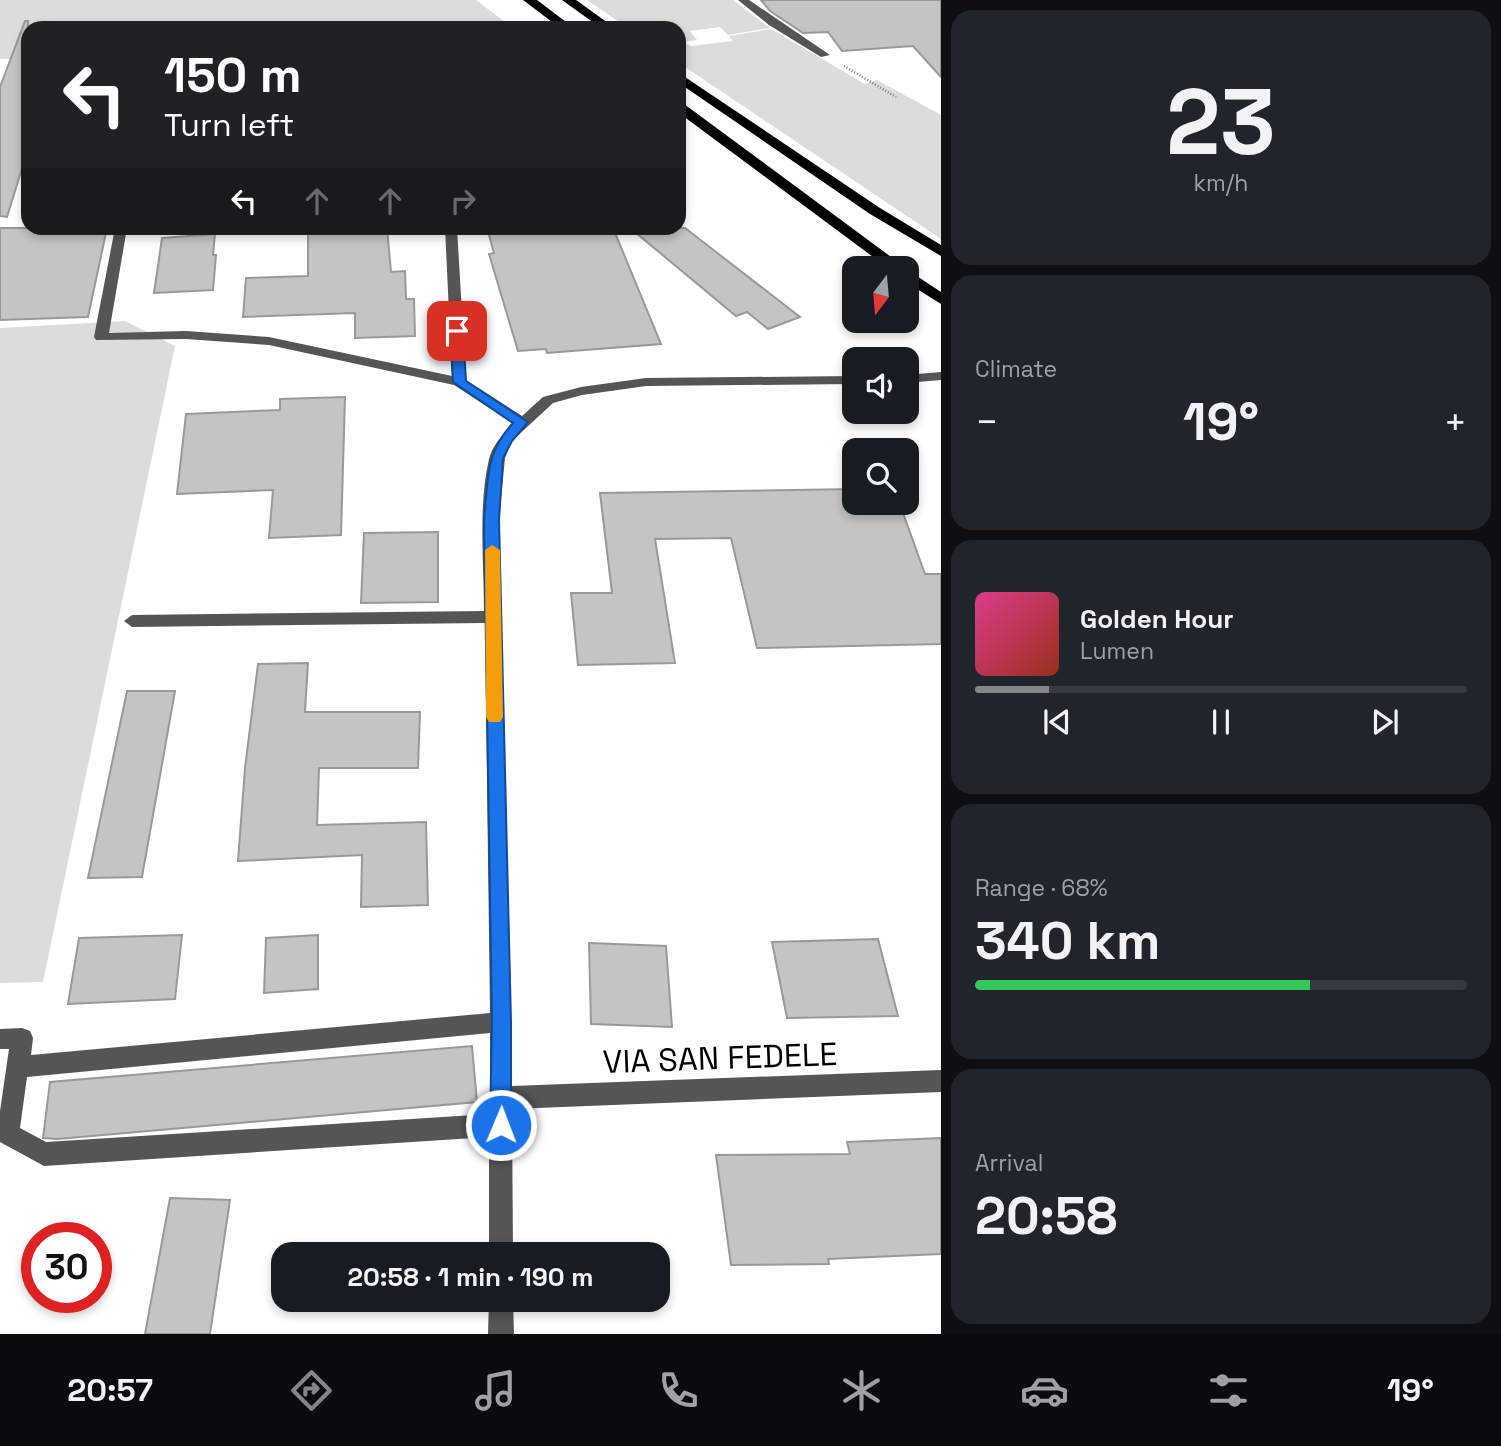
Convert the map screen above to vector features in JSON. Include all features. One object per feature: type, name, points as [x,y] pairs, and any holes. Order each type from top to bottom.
[{"type":"highway","points":[[529,0],[558,21]]},
{"type":"highway","points":[[568,0],[599,21]]},
{"type":"highway","points":[[686,82],[875,211],[941,251]]},
{"type":"highway","points":[[686,112],[882,256]]},
{"type":"highway","points":[[919,283],[941,299]]},
{"type":"street","points":[[743,0],[773,23],[825,55]]},
{"type":"street","points":[[120,235],[101,337],[197,335],[269,341],[459,382],[521,422]]},
{"type":"street","points":[[451,235],[459,382]]},
{"type":"street","points":[[919,378],[941,376]]},
{"type":"street","points":[[501,1242],[501,1022],[493,478],[497,458],[506,439],[521,422],[548,400],[615,385],[685,381],[842,380]]},
{"type":"street","points":[[132,621],[494,617]]},
{"type":"street","points":[[18,1067],[501,1022]]},
{"type":"street","points":[[0,1039],[22,1038],[8,1134],[44,1154],[501,1125]]},
{"type":"street","name":"VIA SAN FEDELE","points":[[501,1098],[941,1081]]},
{"type":"street","points":[[501,1312],[501,1334]]},
{"type":"path","points":[[825,55],[896,97]]},
{"type":"shaded area","points":[[0,0],[476,0],[504,21],[21,21],[21,59],[0,59]]},
{"type":"shaded area","points":[[587,0],[733,0],[770,28],[728,35],[720,27],[690,31],[697,40],[686,42],[686,21],[618,21]]},
{"type":"shaded area","points":[[771,29],[865,84],[877,80],[941,115],[941,239],[686,68],[686,43],[691,46],[733,41],[729,36]]},
{"type":"shaded area","points":[[125,321],[175,346],[43,982],[0,983],[0,328]]},
{"type":"building","points":[[761,0],[941,0],[941,77],[913,46],[842,51],[828,32],[803,33],[770,11]]},
{"type":"building","points":[[21,32],[21,172],[7,217],[0,216],[0,87]]},
{"type":"building","points":[[0,228],[21,228],[21,235],[106,235],[88,317],[0,320]]},
{"type":"building","points":[[686,229],[800,317],[768,329],[747,312],[736,316],[638,235],[686,235]]},
{"type":"building","points":[[215,235],[213,290],[154,293],[162,238]]},
{"type":"building","points":[[308,235],[388,235],[391,272],[405,271],[406,299],[414,299],[415,336],[355,338],[355,313],[243,317],[246,278],[308,276]]},
{"type":"building","points":[[489,235],[616,235],[661,344],[547,353],[546,349],[518,351],[489,254],[494,253]]},
{"type":"building","points":[[345,397],[341,535],[269,538],[273,490],[177,494],[186,414],[280,410],[280,399]]},
{"type":"building","points":[[842,489],[842,515],[904,515],[925,574],[941,574],[941,644],[757,648],[731,538],[655,539],[675,663],[578,665],[571,593],[612,593],[600,493]]},
{"type":"building","points":[[438,532],[438,602],[361,603],[364,533]]},
{"type":"building","points":[[308,663],[305,712],[420,712],[418,768],[319,768],[317,825],[426,822],[428,905],[361,907],[362,855],[238,861],[245,768],[258,664]]},
{"type":"building","points":[[127,691],[175,691],[142,877],[88,878]]},
{"type":"building","points":[[182,935],[175,999],[68,1004],[79,938]]},
{"type":"building","points":[[318,935],[318,989],[264,993],[266,938]]},
{"type":"building","points":[[878,939],[898,1016],[787,1018],[772,942]]},
{"type":"building","points":[[589,943],[666,946],[672,1027],[591,1024]]},
{"type":"building","points":[[472,1046],[477,1102],[58,1139],[43,1138],[50,1082]]},
{"type":"building","points":[[941,1138],[941,1254],[828,1259],[829,1264],[731,1265],[716,1155],[850,1154],[847,1142]]},
{"type":"building","points":[[170,1198],[230,1200],[210,1334],[145,1334]]},
{"type":"slow traffic","points":[[492,550],[495,717]]},
{"type":"route","points":[[457,331],[459,382],[521,422],[506,439],[497,458],[493,478],[501,1125]]}]
